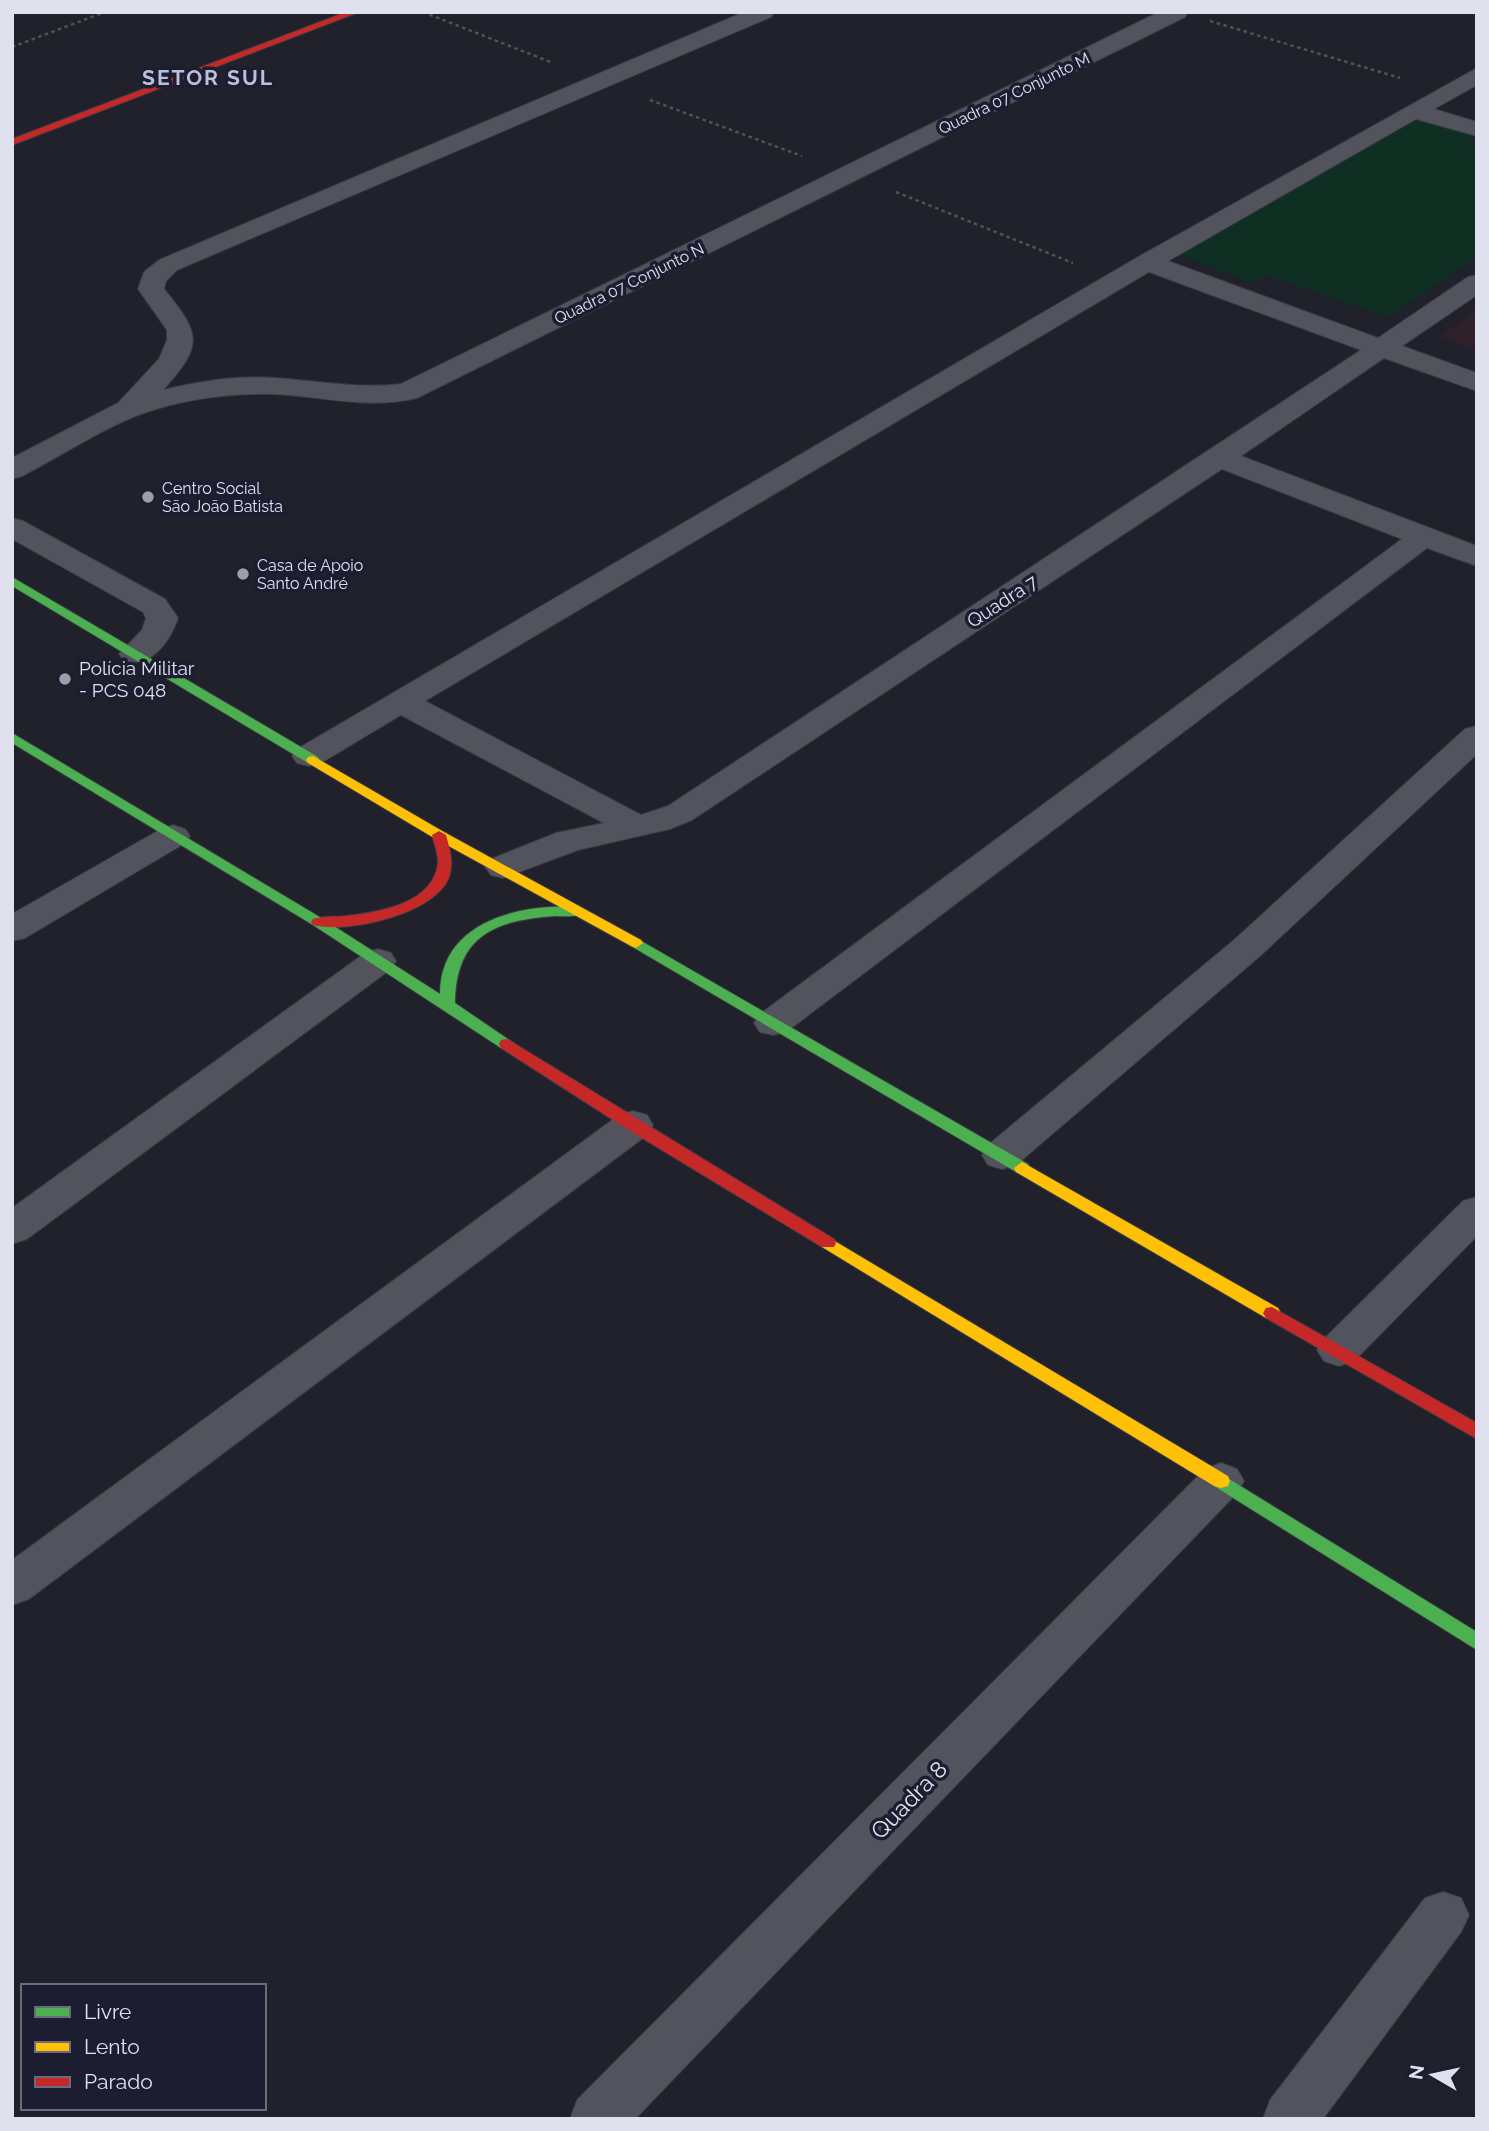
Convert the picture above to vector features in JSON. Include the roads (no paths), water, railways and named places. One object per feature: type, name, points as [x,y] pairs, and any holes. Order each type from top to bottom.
[{"type":"main road","points":[[12,142],[355,12]]},
{"type":"main road","points":[[12,582],[439,835],[581,911],[1477,1432]]},
{"type":"main road","points":[[12,737],[318,922],[633,1125],[1220,1481],[1477,1643]]},
{"type":"main road","points":[[318,922],[359,922],[404,910],[426,894],[443,876],[448,860],[439,835]]},
{"type":"main road","points":[[447,1006],[449,975],[458,954],[488,923],[532,911],[581,911]]},
{"type":"street","points":[[12,470],[129,409],[173,361],[182,343],[180,328],[150,289],[153,278],[168,265],[763,12]]},
{"type":"street","name":"Quadra 07 Conjunto M","points":[[850,173],[1177,12]]},
{"type":"street","points":[[309,756],[1116,280],[1477,75]]},
{"type":"street","points":[[1414,111],[1477,129]]},
{"type":"street","name":"Quadra 07 Conjunto N","points":[[129,409],[171,396],[218,388],[273,386],[370,396],[407,392],[850,173]]},
{"type":"street","points":[[1147,262],[1477,383]]},
{"type":"street","name":"Quadra 7","points":[[503,867],[568,841],[658,822],[680,813],[1219,458],[1477,283]]},
{"type":"street","points":[[1219,458],[1477,557]]},
{"type":"street","points":[[12,527],[154,606],[162,618],[157,634],[135,654]]},
{"type":"street","points":[[773,1023],[1422,538]]},
{"type":"street","points":[[401,702],[636,826]]},
{"type":"street","points":[[1002,1156],[1247,948],[1477,736]]},
{"type":"street","points":[[12,930],[173,836]]},
{"type":"street","points":[[12,1229],[378,961]]},
{"type":"street","points":[[12,1586],[633,1125]]},
{"type":"street","points":[[1339,1350],[1477,1211]]},
{"type":"street","name":"Quadra 8","points":[[597,2119],[1220,1481]]},
{"type":"street","points":[[1290,2119],[1443,1915]]},
{"type":"place","name":"Centro Social São João Batista","points":[[148,497]]},
{"type":"place","name":"Casa de Apoio Santo André","points":[[243,574]]},
{"type":"place","name":"Polícia Militar - PCS 048","points":[[65,679]]},
{"type":"district","name":"SETOR SUL","points":[[208,78]]}]
